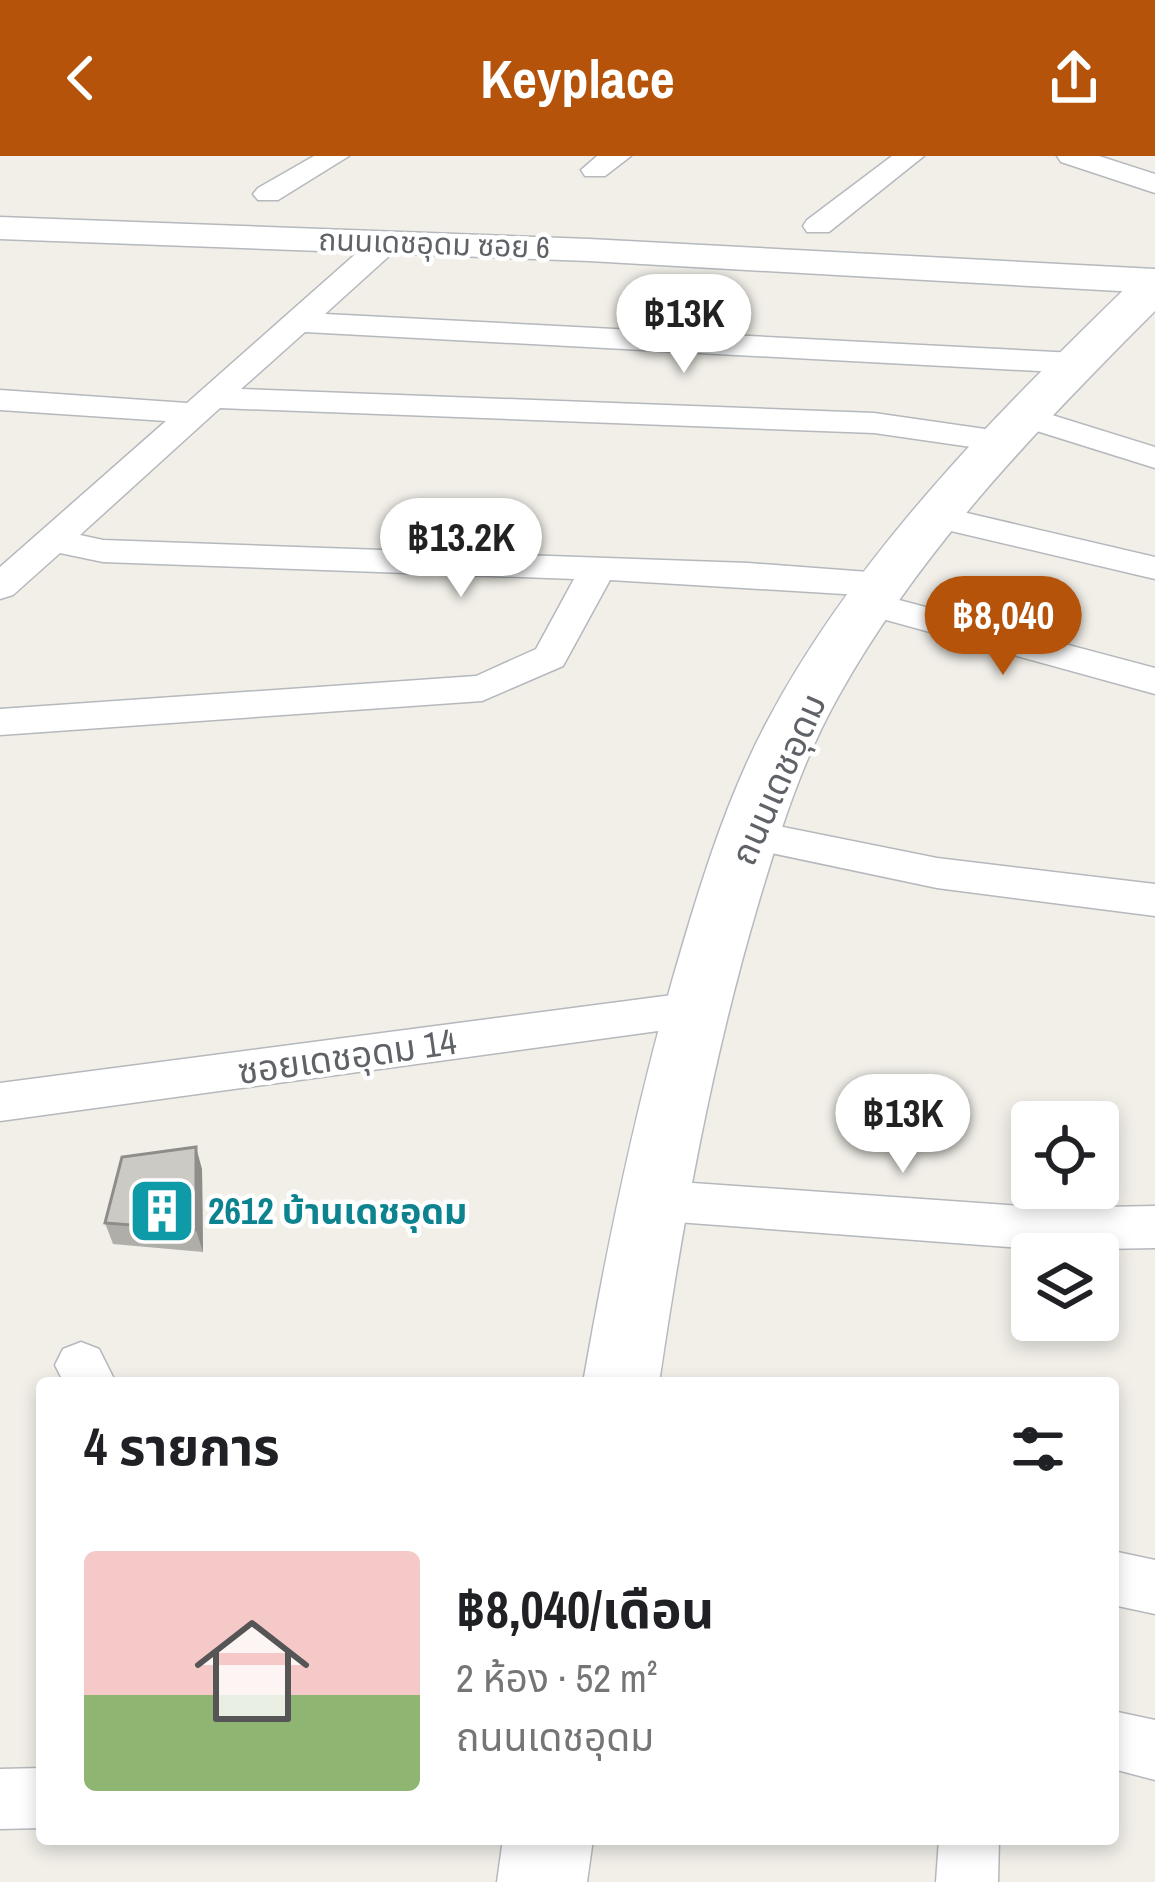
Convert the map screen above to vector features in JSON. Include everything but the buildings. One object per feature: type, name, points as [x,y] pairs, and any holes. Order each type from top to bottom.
[{"type":"main road","name":"ถนนเดชอุดม","points":[[621,1377],[650,1200],[695,1010],[748,835],[809,698],[933,516],[1011,428],[1155,283]]},
{"type":"main road","points":[[542,1882],[547,1845]]},
{"type":"street","points":[[268,194],[335,156]]},
{"type":"street","points":[[818,226],[910,156]]},
{"type":"street","points":[[1071,156],[1155,184]]},
{"type":"street","name":"ถนนเดชอุดม ซอย 6","points":[[0,227],[388,241],[1155,283]]},
{"type":"street","points":[[5,577],[388,241]]},
{"type":"street","points":[[296,322],[1075,363]]},
{"type":"street","points":[[0,400],[1011,428],[1155,458]]},
{"type":"street","points":[[933,516],[1155,568]]},
{"type":"street","points":[[51,540],[103,551],[598,569],[876,595],[1155,681]]},
{"type":"street","points":[[0,722],[482,688],[550,657],[598,569]]},
{"type":"street","points":[[748,835],[937,872],[1155,900]]},
{"type":"street","name":"ซอยเดชอุดม 14","points":[[0,1102],[695,1010]]},
{"type":"street","points":[[650,1200],[1049,1228],[1155,1227]]},
{"type":"street","points":[[1119,1579],[1155,1587]]},
{"type":"street","points":[[1119,1741],[1155,1750]]},
{"type":"street","points":[[0,1798],[36,1798]]},
{"type":"street","points":[[968,1882],[970,1845]]},
{"type":"place","name":"2612 บ้านเดชอุดม","points":[[162,1211]]}]
